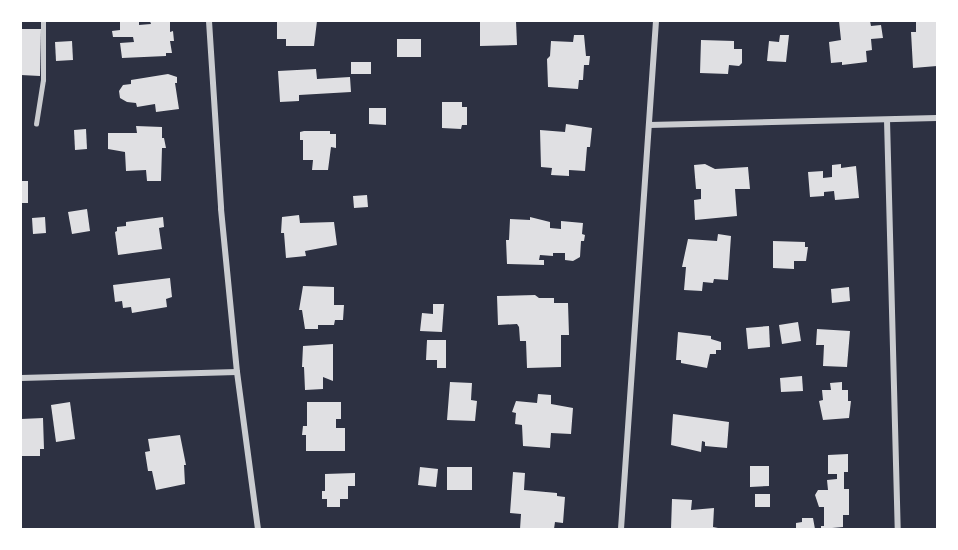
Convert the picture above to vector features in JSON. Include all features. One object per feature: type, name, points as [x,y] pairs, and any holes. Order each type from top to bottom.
[{"type":"street","points":[[209,21],[221,209],[237,372],[258,529]]},
{"type":"street","points":[[621,529],[656,21]]},
{"type":"street","points":[[649,125],[937,118]]},
{"type":"street","points":[[887,120],[898,529]]},
{"type":"street","points":[[21,378],[237,372]]},
{"type":"lane","points":[[36,124],[43,80],[43,21]]},
{"type":"building","points":[[120,21],[139,21],[139,25],[151,24],[150,21],[170,21],[170,32],[173,31],[174,41],[170,41],[172,53],[166,53],[166,56],[122,58],[120,43],[134,42],[133,37],[113,37],[112,31],[120,30]]},
{"type":"building","points":[[317,21],[314,46],[286,46],[286,39],[277,39],[277,22]]},
{"type":"building","points":[[480,21],[516,21],[517,45],[480,46]]},
{"type":"building","points":[[839,21],[870,21],[871,26],[881,25],[883,38],[871,39],[872,50],[866,51],[867,62],[842,65],[842,62],[831,63],[829,42],[841,40]]},
{"type":"building","points":[[916,21],[937,21],[937,66],[913,68],[911,32],[916,32]]},
{"type":"building","points":[[21,29],[41,29],[40,76],[21,75]]},
{"type":"building","points":[[574,35],[584,35],[586,56],[590,56],[589,65],[584,65],[583,80],[579,80],[578,89],[548,87],[547,59],[550,56],[551,41],[573,42]]},
{"type":"building","points":[[780,35],[789,35],[786,62],[767,61],[769,41],[779,42]]},
{"type":"building","points":[[397,39],[421,39],[421,57],[397,57]]},
{"type":"building","points":[[701,40],[734,41],[734,49],[742,49],[742,63],[739,66],[729,65],[728,74],[700,73]]},
{"type":"building","points":[[72,41],[73,60],[56,61],[55,42]]},
{"type":"building","points":[[351,62],[371,62],[371,74],[351,74]]},
{"type":"building","points":[[316,69],[317,79],[350,77],[351,92],[299,95],[299,101],[280,102],[278,71]]},
{"type":"building","points":[[168,74],[177,77],[177,83],[175,83],[179,109],[156,112],[155,104],[137,107],[136,103],[120,98],[119,91],[123,85],[131,84],[131,80]]},
{"type":"building","points":[[442,102],[462,102],[462,107],[467,107],[467,125],[462,125],[461,129],[442,128]]},
{"type":"building","points":[[369,108],[386,108],[386,125],[369,124]]},
{"type":"building","points":[[566,124],[592,128],[590,147],[587,147],[585,171],[569,170],[569,176],[551,175],[552,168],[541,167],[540,130],[565,132]]},
{"type":"building","points":[[136,126],[162,127],[162,138],[164,138],[166,148],[162,148],[161,181],[147,181],[146,170],[126,171],[125,152],[108,149],[108,133],[137,133]]},
{"type":"building","points":[[86,129],[87,149],[75,150],[74,130]]},
{"type":"building","points":[[330,131],[330,134],[336,134],[336,148],[331,147],[328,170],[312,170],[313,160],[303,160],[303,140],[300,140],[300,132]]},
{"type":"building","points":[[705,164],[715,169],[748,167],[750,189],[735,189],[737,216],[695,220],[694,200],[701,199],[701,189],[696,189],[694,165]]},
{"type":"building","points":[[841,164],[841,168],[856,166],[859,198],[835,200],[834,191],[824,192],[824,196],[810,197],[808,172],[823,171],[823,178],[832,177],[832,165]]},
{"type":"building","points":[[21,181],[28,181],[28,203],[21,203]]},
{"type":"building","points":[[367,195],[368,207],[354,208],[353,196]]},
{"type":"building","points":[[87,209],[90,231],[72,234],[68,212]]},
{"type":"building","points":[[299,215],[300,223],[334,222],[337,245],[305,251],[306,256],[286,258],[284,233],[281,233],[282,217]]},
{"type":"building","points":[[45,217],[46,233],[33,234],[32,218]]},
{"type":"building","points":[[163,217],[164,227],[159,228],[162,249],[118,255],[115,232],[117,227],[126,226],[126,222]]},
{"type":"building","points":[[530,217],[550,222],[550,228],[561,229],[561,221],[583,223],[582,234],[585,235],[584,241],[581,241],[580,257],[573,261],[565,260],[565,253],[553,253],[553,256],[540,255],[539,260],[544,260],[544,265],[507,264],[506,240],[509,240],[510,219],[530,220]]},
{"type":"building","points":[[718,234],[731,236],[728,280],[714,279],[713,283],[703,282],[702,291],[684,290],[686,267],[682,267],[688,239],[717,241]]},
{"type":"building","points":[[773,241],[805,242],[805,247],[808,247],[806,261],[794,261],[794,269],[773,268]]},
{"type":"building","points":[[170,278],[172,297],[166,299],[167,307],[132,313],[131,307],[123,308],[122,301],[115,302],[113,285]]},
{"type":"building","points":[[303,286],[334,287],[334,305],[344,305],[343,320],[335,320],[334,325],[318,325],[318,329],[305,329],[302,310],[299,310]]},
{"type":"building","points":[[849,287],[850,301],[832,303],[831,289]]},
{"type":"building","points":[[535,295],[539,298],[554,298],[554,303],[568,303],[569,335],[561,335],[561,367],[527,368],[526,341],[520,341],[517,324],[498,325],[497,296]]},
{"type":"building","points":[[433,304],[444,304],[442,332],[420,331],[422,313],[433,314]]},
{"type":"building","points":[[798,322],[801,341],[782,344],[779,325]]},
{"type":"building","points":[[769,326],[770,347],[748,349],[746,328]]},
{"type":"building","points":[[817,329],[850,331],[847,367],[823,366],[824,345],[816,345]]},
{"type":"building","points":[[678,332],[711,336],[711,339],[721,342],[721,350],[716,350],[716,354],[710,354],[707,368],[681,363],[681,360],[676,360]]},
{"type":"building","points":[[427,340],[446,340],[446,368],[437,368],[437,360],[426,360]]},
{"type":"building","points":[[333,344],[333,381],[323,377],[323,389],[305,390],[304,367],[302,367],[303,346]]},
{"type":"building","points":[[802,376],[803,391],[781,392],[780,378]]},
{"type":"building","points":[[450,382],[472,383],[471,400],[477,401],[475,421],[447,420]]},
{"type":"building","points":[[842,382],[842,390],[848,390],[848,401],[851,401],[849,418],[823,420],[819,401],[823,400],[822,390],[831,390],[830,383]]},
{"type":"building","points":[[538,394],[551,395],[551,404],[573,408],[571,434],[551,433],[550,448],[523,446],[522,425],[515,424],[516,413],[512,412],[516,401],[537,403]]},
{"type":"building","points":[[70,402],[75,439],[56,442],[51,405]]},
{"type":"building","points":[[307,402],[341,402],[341,419],[336,419],[336,428],[345,428],[345,451],[306,451],[306,435],[302,435],[303,426],[307,426]]},
{"type":"building","points":[[673,414],[729,422],[727,448],[705,446],[705,442],[702,441],[701,452],[671,445]]},
{"type":"building","points":[[43,418],[44,449],[40,449],[40,456],[21,456],[21,419]]},
{"type":"building","points":[[180,435],[186,465],[184,465],[185,484],[156,490],[152,471],[148,471],[145,452],[150,451],[148,439]]},
{"type":"building","points":[[848,454],[848,472],[844,472],[844,489],[849,489],[849,515],[843,515],[843,527],[821,529],[821,526],[824,526],[824,507],[819,507],[815,495],[818,490],[828,490],[827,480],[837,479],[837,474],[828,474],[828,455]]},
{"type":"building","points":[[750,466],[769,466],[769,486],[750,487]]},
{"type":"building","points":[[420,467],[438,469],[436,487],[418,485]]},
{"type":"building","points":[[447,467],[472,467],[472,490],[447,490]]},
{"type":"building","points":[[513,472],[525,473],[524,490],[557,493],[557,496],[565,497],[563,523],[555,522],[554,529],[520,529],[521,514],[510,513]]},
{"type":"building","points":[[355,473],[355,486],[348,486],[348,499],[340,499],[340,507],[327,507],[327,499],[322,499],[322,491],[325,491],[325,474]]},
{"type":"building","points":[[755,494],[770,494],[770,507],[755,507]]},
{"type":"building","points":[[672,499],[692,500],[691,510],[714,508],[713,527],[723,529],[671,529]]},
{"type":"building","points":[[802,518],[813,518],[815,529],[796,529],[796,523],[802,522]]}]
